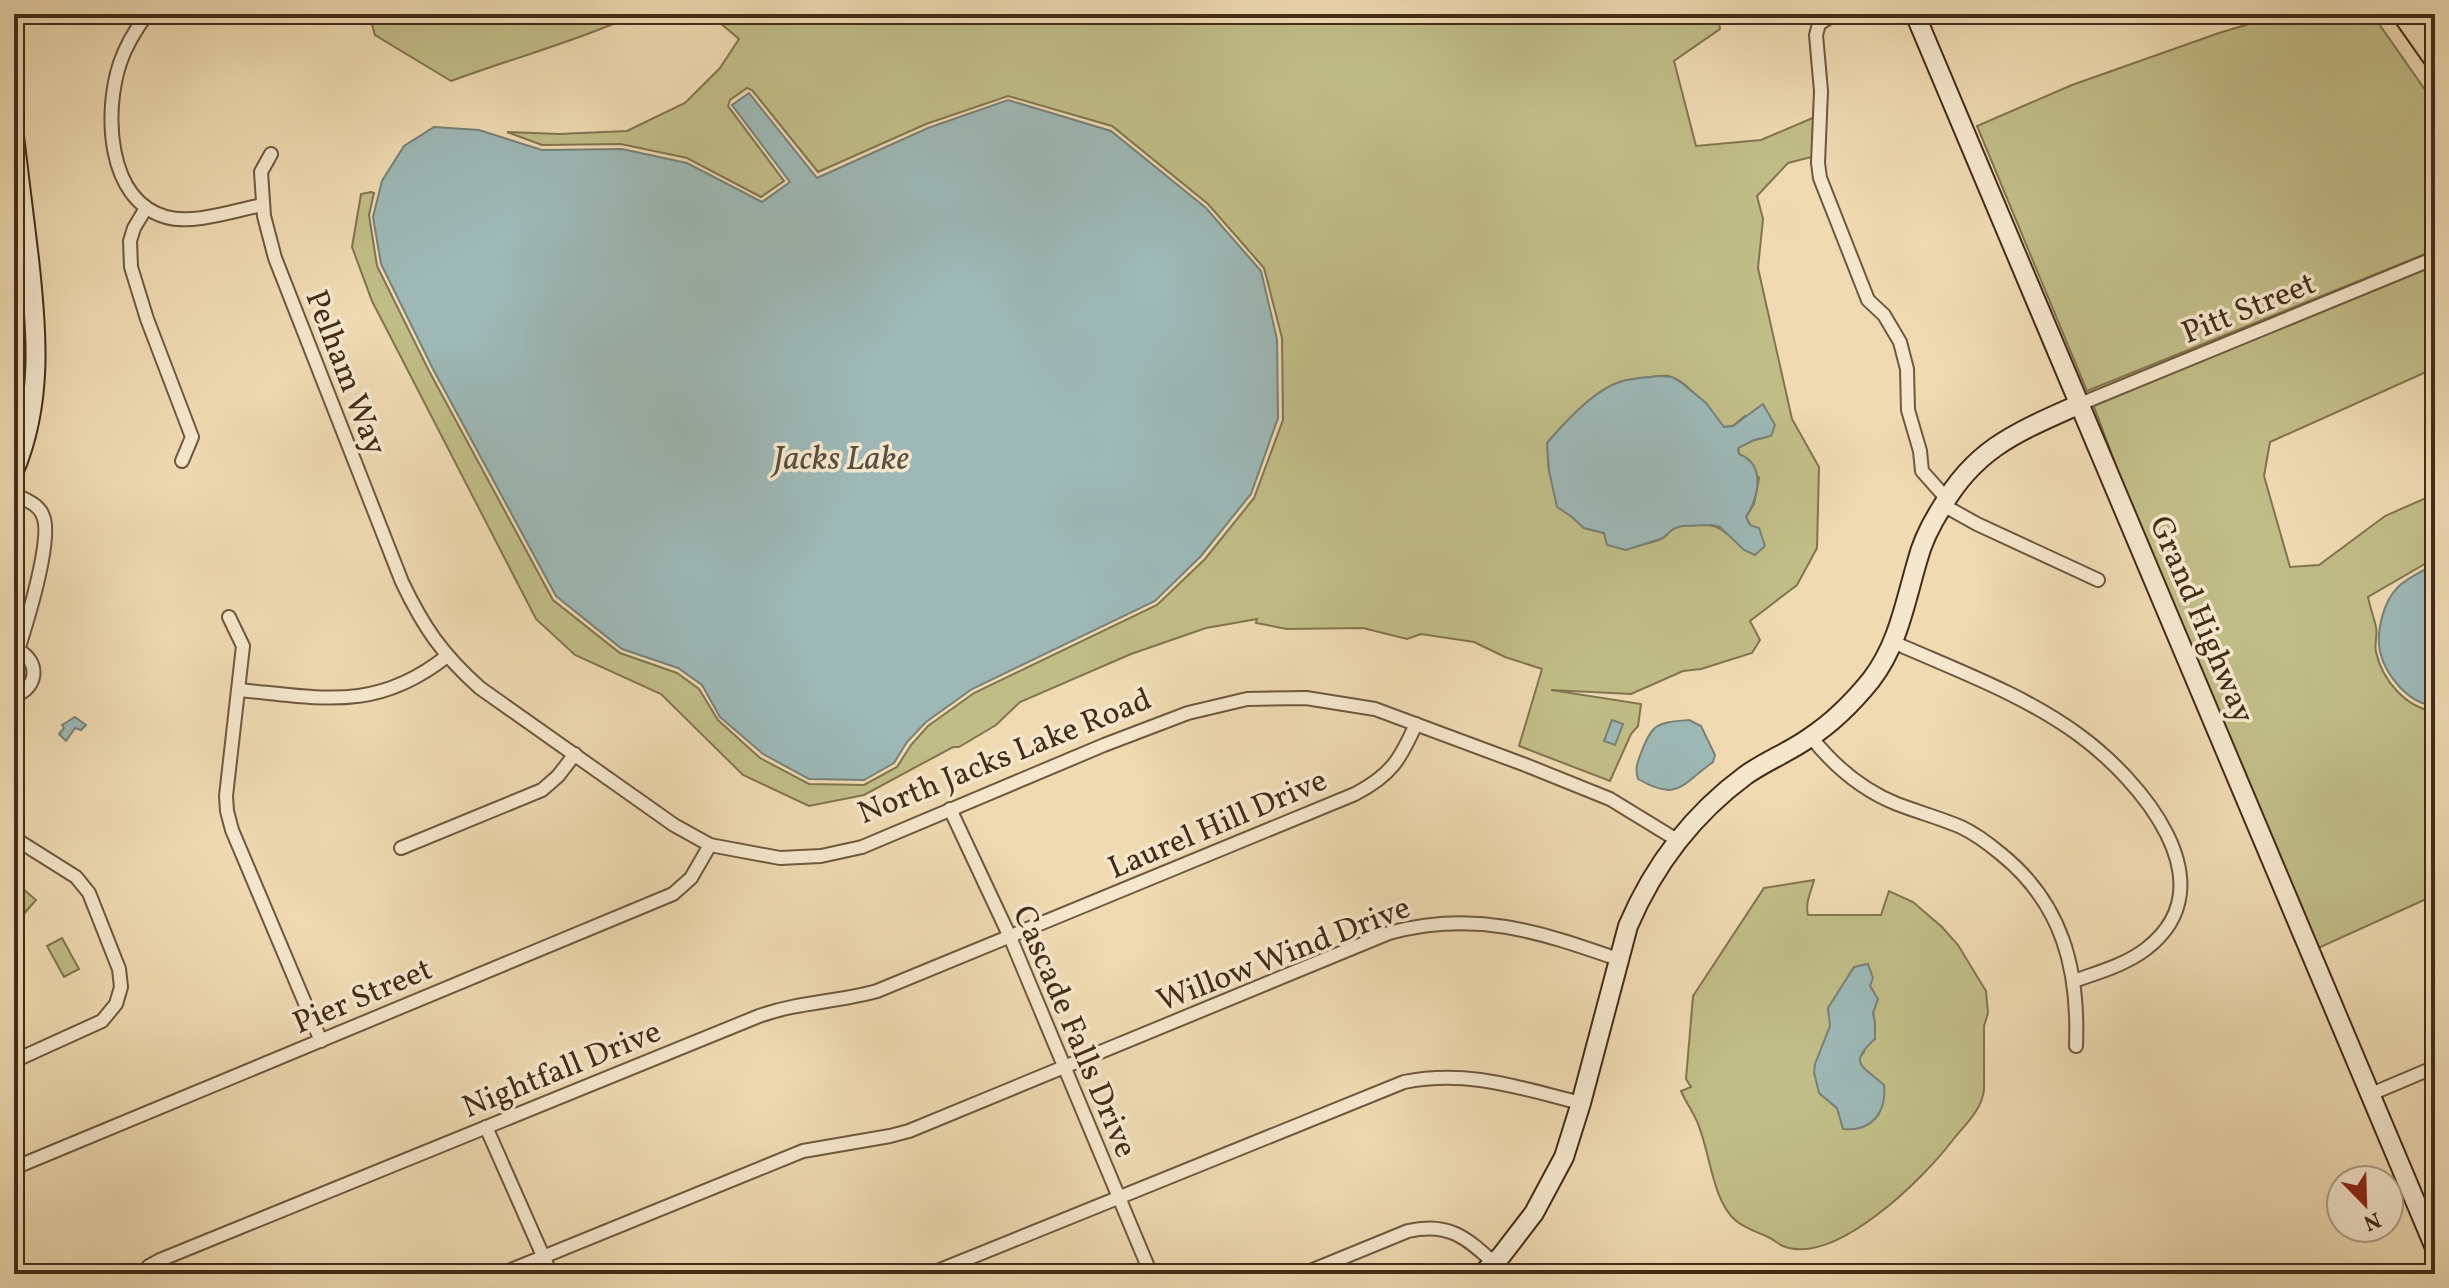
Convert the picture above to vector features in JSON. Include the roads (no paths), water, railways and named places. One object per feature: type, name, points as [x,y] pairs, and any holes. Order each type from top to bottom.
[{"type":"highway","points":[[2404,14],[2435,58]]},
{"type":"street","points":[[147,14],[132,37],[115,82],[112,118],[116,159],[122,181],[137,201],[164,217],[190,219],[263,205]]},
{"type":"street","points":[[1834,14],[1819,24],[1816,35],[1821,91],[1820,178],[1868,300],[1884,315],[1900,342],[1907,369],[1908,410],[1920,451],[1922,471],[1945,501],[1977,524],[2098,580]]},
{"type":"street","name":"Grand Highway","points":[[1915,14],[2435,1248]]},
{"type":"street","points":[[14,136],[34,303],[37,373],[31,416],[14,471]]},
{"type":"street","name":"Pelham Way","points":[[271,154],[261,172],[263,205],[275,258],[413,604]]},
{"type":"street","points":[[146,208],[130,241],[131,267],[147,319],[192,437],[182,461]]},
{"type":"street","name":"Pitt Street","points":[[2080,404],[2435,258]]},
{"type":"street","points":[[1303,1274],[1408,1231],[1432,1227],[1471,1241],[1488,1268],[1517,1236],[1549,1187],[1564,1157],[1628,926],[1664,858],[1677,840],[1725,791],[1811,737],[1829,723],[1870,680],[1893,642],[1922,546],[1945,501],[1966,471],[1992,448],[2080,404]]},
{"type":"street","points":[[14,494],[35,505],[44,516],[45,533],[33,607],[16,650],[30,659],[34,674],[28,688],[14,696]]},
{"type":"street","name":"North Jacks Lake Road","points":[[413,604],[423,624],[447,656],[480,688],[674,825],[710,845],[780,858],[821,856],[862,847],[1160,722],[1247,699],[1306,698],[1375,709],[1416,724],[1610,799],[1677,840]]},
{"type":"street","points":[[229,617],[243,646],[226,796],[227,811],[232,830],[321,1041]]},
{"type":"street","points":[[1893,642],[2003,691],[2078,734],[2100,751],[2143,797],[2172,841],[2180,869],[2178,904],[2170,923],[2147,949],[2133,958],[2074,981]]},
{"type":"street","points":[[239,690],[333,699],[369,696],[412,680],[447,656]]},
{"type":"street","name":"Laurel Hill Drive","points":[[1010,937],[1355,794],[1395,766],[1416,724]]},
{"type":"street","points":[[1811,737],[1828,758],[1854,780],[1897,804],[1974,834],[2028,879],[2063,938],[2074,981],[2076,1046]]},
{"type":"street","points":[[401,848],[542,790],[575,754]]},
{"type":"street","name":"Cascade Falls Drive","points":[[950,809],[1010,937],[1151,1274]]},
{"type":"street","points":[[14,838],[76,877],[89,893],[119,969],[121,987],[116,1004],[102,1021],[14,1061]]},
{"type":"street","name":"Pier Street","points":[[14,1168],[673,894],[691,878],[710,845]]},
{"type":"street","name":"Willow Wind Drive","points":[[501,1274],[788,1156],[821,1146],[909,1131],[1389,933],[1460,921],[1504,926],[1566,941],[1618,959]]},
{"type":"street","name":"Nightfall Drive","points":[[142,1274],[160,1260],[759,1016],[796,1005],[877,991],[1010,937]]},
{"type":"street","points":[[2371,1094],[2435,1067]]},
{"type":"street","points":[[930,1274],[1382,1089],[1413,1080],[1464,1076],[1581,1103]]},
{"type":"street","points":[[486,1127],[551,1274]]},
{"type":"water","name":"Jacks Lake","points":[[749,93],[817,178],[928,128],[1008,100],[1111,131],[1206,208],[1261,271],[1277,339],[1278,418],[1251,494],[1201,556],[1155,601],[972,689],[926,722],[907,742],[894,763],[864,780],[809,779],[763,754],[720,717],[702,685],[678,668],[622,649],[556,596],[433,369],[381,264],[373,217],[382,181],[404,146],[434,127],[479,130],[542,150],[622,149],[687,163],[762,202],[790,182],[732,105]]},
{"type":"water","points":[[1672,377],[1682,383],[1706,403],[1724,427],[1733,426],[1763,404],[1775,425],[1771,436],[1738,448],[1739,454],[1748,459],[1757,474],[1754,501],[1746,517],[1750,525],[1759,528],[1765,546],[1755,555],[1744,550],[1720,527],[1712,525],[1682,526],[1663,538],[1626,550],[1607,545],[1604,533],[1584,528],[1557,507],[1547,443],[1600,392],[1625,381]]},
{"type":"water","points":[[2435,564],[2435,706],[2416,700],[2393,679],[2380,652],[2379,636],[2382,618],[2393,593],[2406,581]]},
{"type":"water","points":[[75,717],[86,725],[81,730],[75,728],[66,741],[59,734],[64,728],[62,725]]},
{"type":"water","points":[[1612,720],[1623,724],[1615,745],[1604,741]]},
{"type":"water","points":[[1689,720],[1701,726],[1715,755],[1713,762],[1686,784],[1671,790],[1651,786],[1638,779],[1638,760],[1653,730],[1663,724]]},
{"type":"water","points":[[1868,964],[1873,978],[1870,986],[1878,999],[1873,1013],[1875,1039],[1860,1059],[1864,1068],[1884,1085],[1883,1104],[1870,1124],[1843,1129],[1837,1108],[1819,1093],[1815,1064],[1830,1026],[1828,1008],[1854,967]]}]
